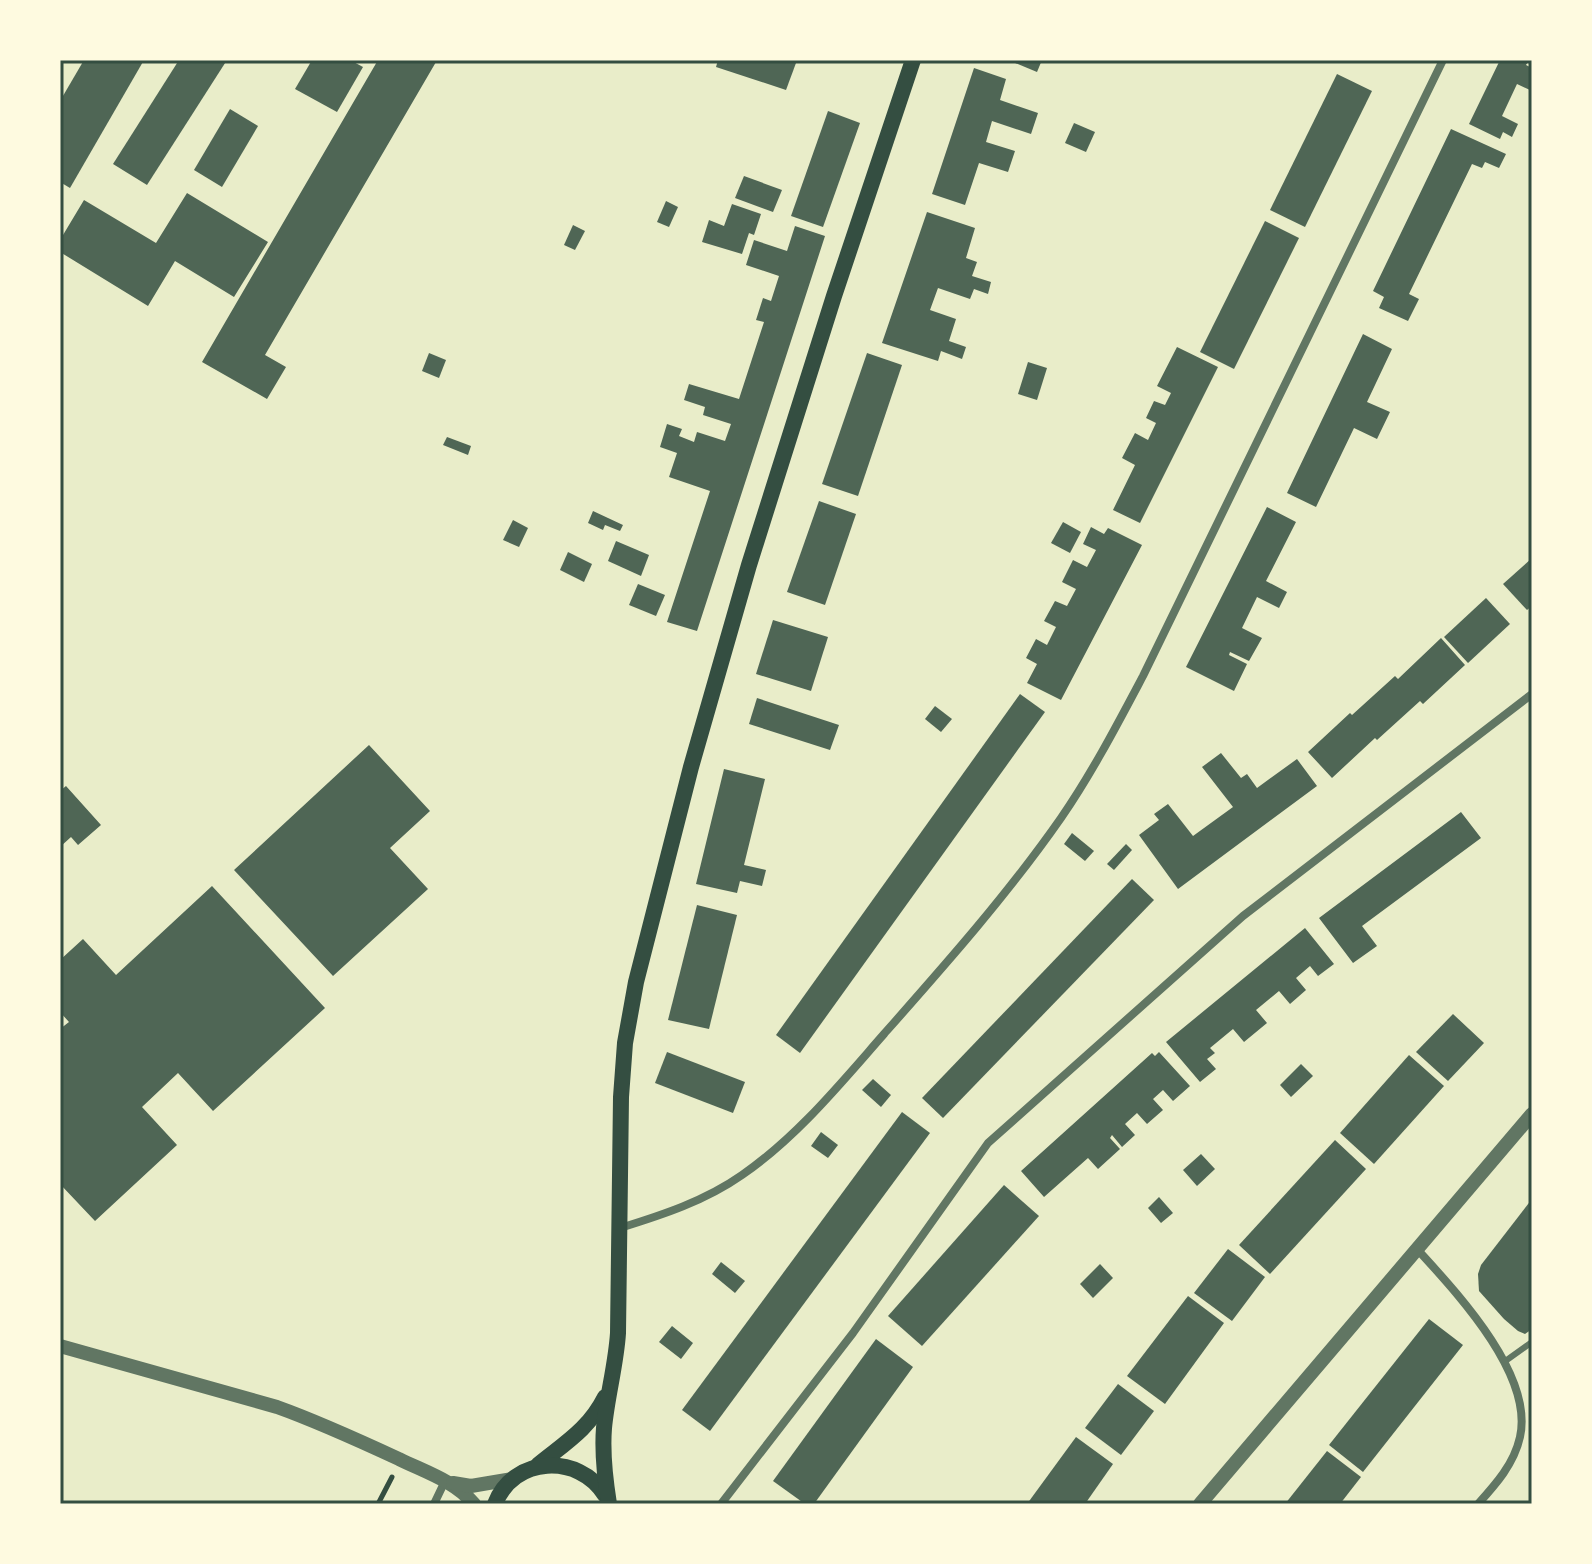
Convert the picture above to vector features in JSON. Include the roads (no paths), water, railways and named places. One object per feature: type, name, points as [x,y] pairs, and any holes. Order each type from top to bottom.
[{"type":"main road","points":[[610,1504],[603,1446],[618,1333],[619,1126],[623,1068],[636,982],[691,767],[749,565],[913,60]]},
{"type":"main road","points":[[535,1467],[582,1430],[601,1404],[612,1380]]},
{"type":"main road","points":[[495,1504],[512,1479],[548,1464],[561,1465],[585,1474],[604,1492],[610,1504]]},
{"type":"street","points":[[618,1228],[676,1209],[721,1188],[757,1164],[790,1136],[903,1012],[1060,819],[1102,752],[1143,676],[1443,60]]},
{"type":"street","points":[[721,1504],[853,1333],[988,1143],[1243,916],[1532,694]]},
{"type":"street","points":[[1200,1504],[1532,1114]]},
{"type":"street","points":[[1417,1249],[1462,1300],[1485,1332],[1504,1362],[1519,1401],[1520,1435],[1512,1459],[1478,1504]]},
{"type":"street","points":[[60,1346],[308,1418],[445,1481],[474,1504]]},
{"type":"street","points":[[1521,1425],[1532,1430]]},
{"type":"street","points":[[445,1481],[471,1486],[512,1479]]},
{"type":"street","points":[[434,1504],[445,1481]]},
{"type":"lane","points":[[1504,1362],[1532,1342]]}]
